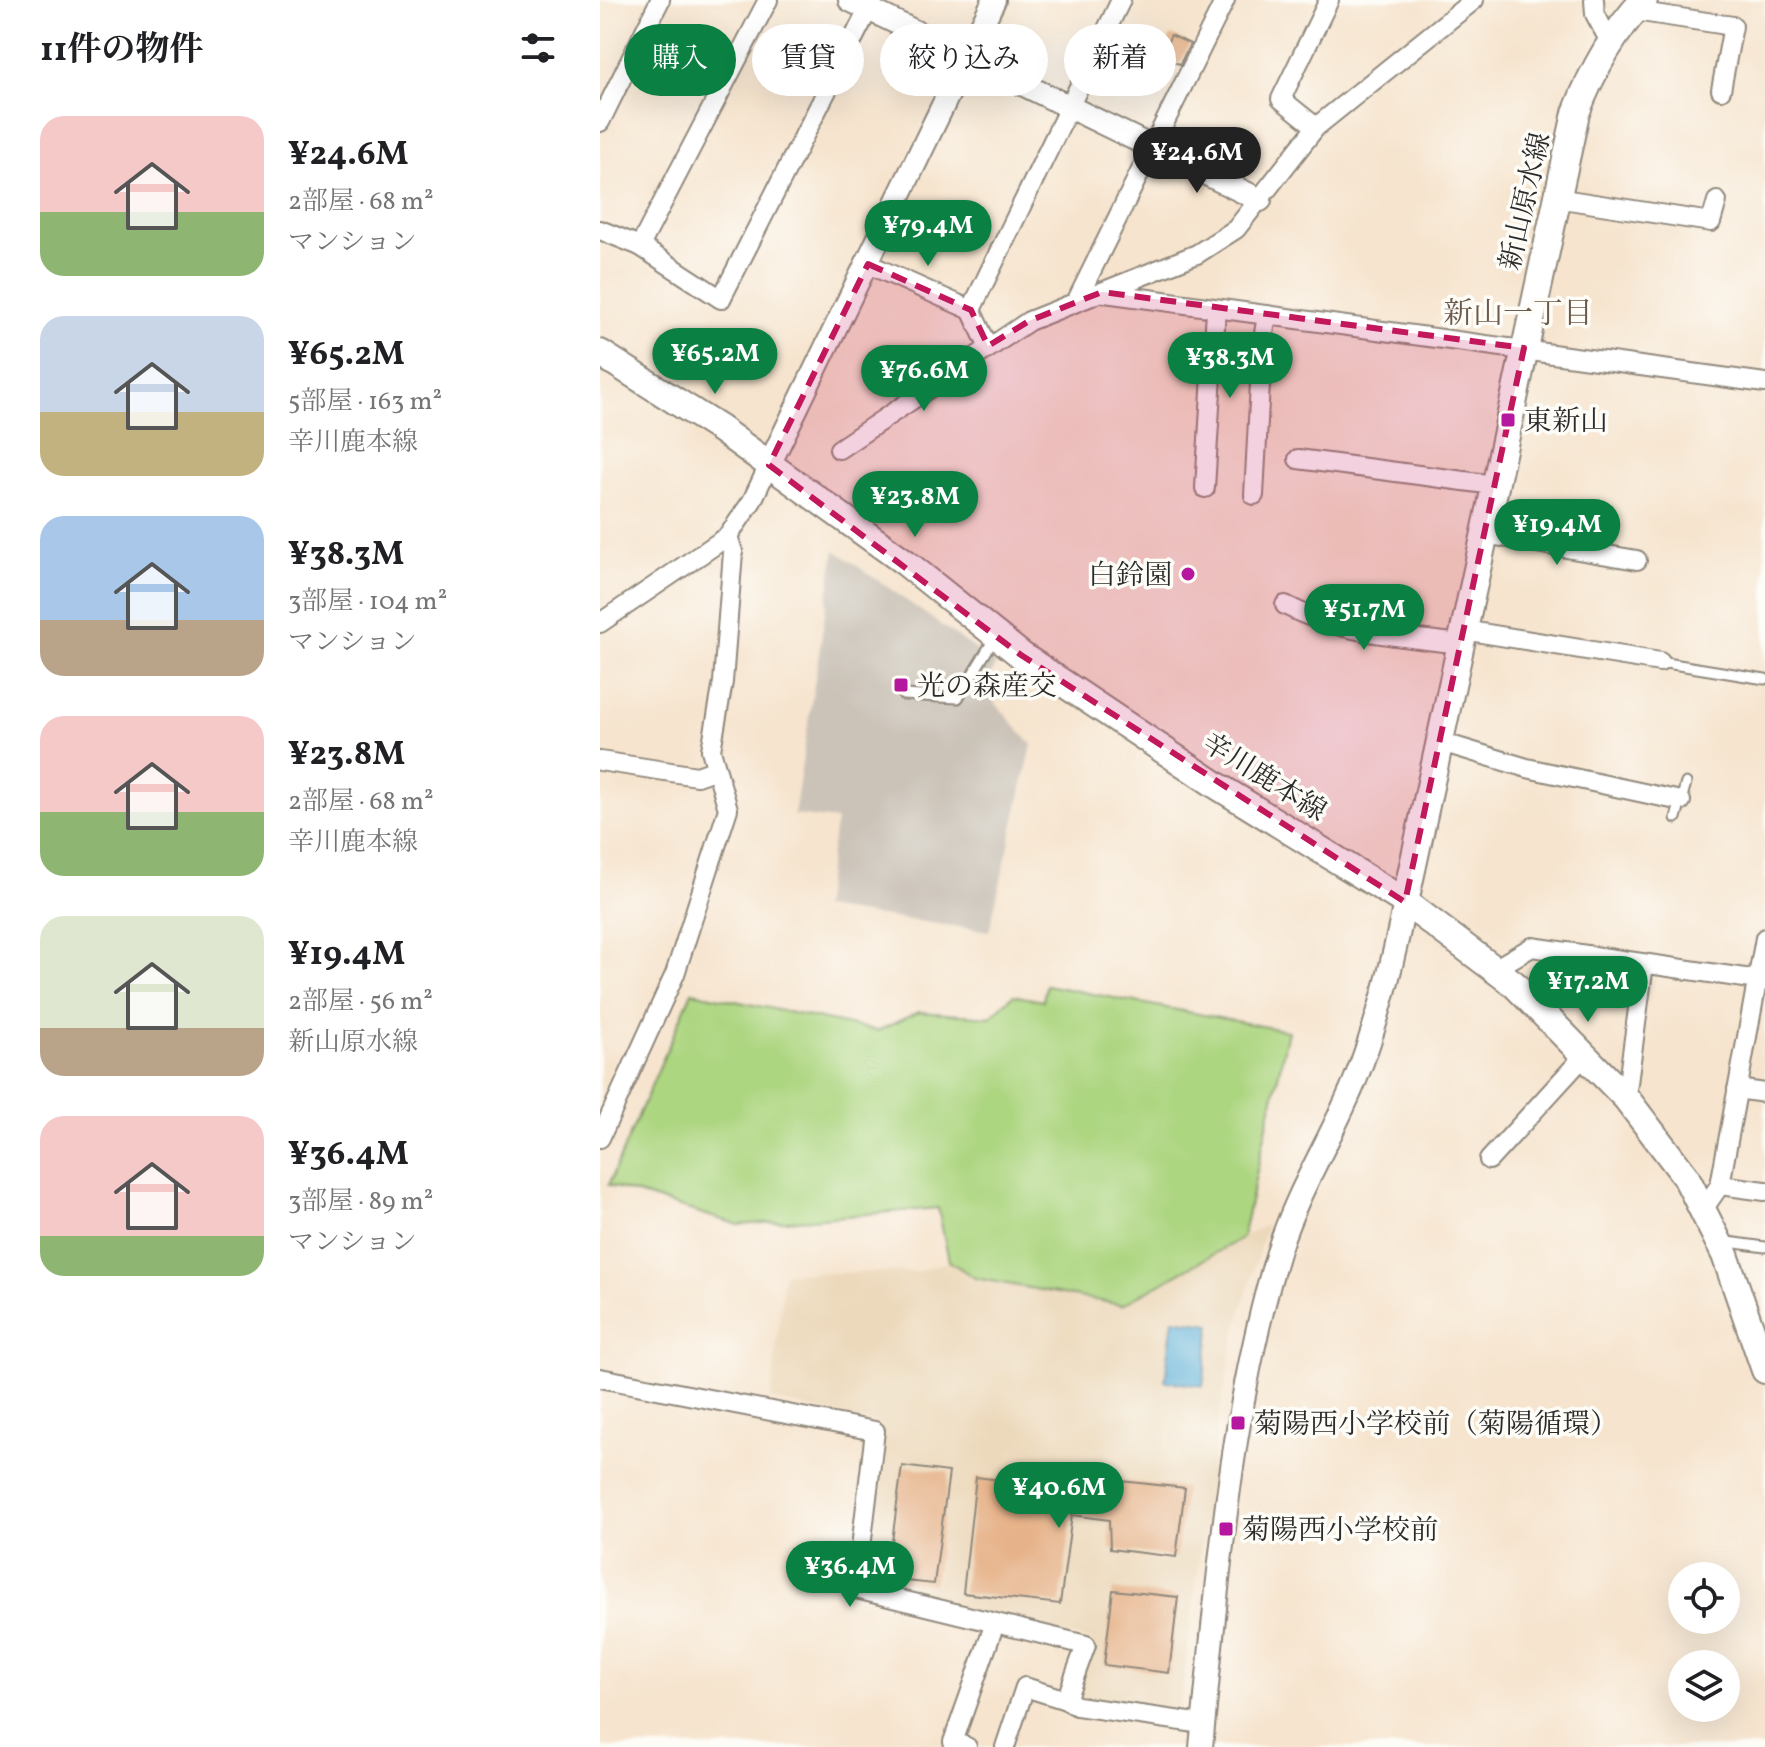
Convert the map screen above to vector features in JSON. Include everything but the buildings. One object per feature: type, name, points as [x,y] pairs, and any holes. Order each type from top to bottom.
[{"type":"main road","name":"新山原水線","points":[[1405,902],[1576,113],[1588,81],[1610,42],[1640,6]]},
{"type":"main road","name":"辛川鹿本線","points":[[600,353],[720,429],[906,563],[996,636],[1216,785],[1405,902],[1496,968],[1626,1098],[1669,1151],[1704,1208],[1765,1370]]},
{"type":"street","points":[[600,122],[660,0]]},
{"type":"street","points":[[640,246],[768,0]]},
{"type":"street","points":[[982,24],[994,0]]},
{"type":"street","points":[[971,310],[1121,0]]},
{"type":"street","points":[[1077,300],[1225,0]]},
{"type":"street","points":[[1316,127],[1281,99],[1329,0]]},
{"type":"street","points":[[839,449],[1029,321],[1197,254],[1236,229],[1316,127],[1474,0]]},
{"type":"street","points":[[1594,0],[1595,14],[1610,42]]},
{"type":"street","points":[[600,230],[640,246],[721,299],[864,3],[903,24]]},
{"type":"street","points":[[1640,6],[1733,26],[1721,90]]},
{"type":"street","points":[[600,623],[728,536],[752,501],[947,96]]},
{"type":"street","points":[[1045,96],[1260,200]]},
{"type":"street","points":[[1556,198],[1711,222],[1717,201]]},
{"type":"street","points":[[868,264],[971,310],[988,346]]},
{"type":"street","points":[[1102,292],[1765,383]]},
{"type":"street","points":[[1205,488],[1216,310]]},
{"type":"street","points":[[1254,495],[1262,346],[1267,315]]},
{"type":"street","points":[[1298,459],[1494,485]]},
{"type":"street","points":[[1484,534],[1637,560]]},
{"type":"street","points":[[600,1138],[608,1099],[675,974],[728,809],[714,770],[711,750],[723,682],[733,552],[728,536]]},
{"type":"street","points":[[1285,605],[1306,616],[1349,629],[1462,637],[1660,662]]},
{"type":"street","points":[[1441,742],[1527,768],[1681,801]]},
{"type":"street","points":[[600,761],[697,776],[714,770]]},
{"type":"street","points":[[1201,1747],[1238,1423],[1255,1330],[1280,1245],[1313,1163],[1355,1081],[1385,1001],[1405,902]]},
{"type":"street","points":[[1704,1208],[1720,1185],[1761,981],[1765,938]]},
{"type":"street","points":[[1496,968],[1532,947],[1761,981]]},
{"type":"street","points":[[1626,1098],[1644,964]]},
{"type":"street","points":[[1489,1160],[1584,1056]]},
{"type":"street","points":[[1737,1089],[1765,1093]]},
{"type":"street","points":[[1720,1185],[1765,1191]]},
{"type":"street","points":[[600,1378],[875,1431],[856,1589],[1086,1645],[1066,1700]]},
{"type":"street","points":[[967,1747],[953,1742],[995,1623]]},
{"type":"street","points":[[1005,1747],[1025,1687],[1077,1706],[1203,1724]]},
{"type":"lane","points":[[903,695],[958,698],[996,636]]},
{"type":"lane","points":[[1660,662],[1765,679]]},
{"type":"lane","points":[[1718,1240],[1765,1247]]},
{"type":"highlighted area","points":[[868,264],[971,310],[988,346],[1029,321],[1102,292],[1524,348],[1405,902],[1021,655],[769,465]]},
{"type":"shaded area","points":[[835,550],[996,664],[984,690],[1032,745],[989,931],[822,908],[836,820],[794,815]]},
{"type":"shaded area","points":[[1267,1224],[1237,1326],[1218,1420],[1179,1713],[1075,1700],[1092,1641],[872,1587],[863,1578],[882,1425],[771,1399],[784,1273],[917,1272],[949,1261],[975,1278],[1122,1305]]},
{"type":"green space","points":[[1046,985],[1288,1031],[1242,1238],[1122,1305],[975,1278],[949,1261],[938,1208],[739,1225],[608,1185],[692,992],[878,1031],[918,1012],[990,1017],[1013,995],[1043,1001]]},
{"type":"water","points":[[1173,1319],[1211,1324],[1203,1386],[1165,1381]]},
{"type":"place","name":"東新山","points":[[1508,420]]},
{"type":"place","name":"白鈴園","points":[[1188,574]]},
{"type":"place","name":"光の森産交","points":[[901,685]]},
{"type":"place","name":"菊陽西小学校前（菊陽循環）","points":[[1238,1423]]},
{"type":"place","name":"菊陽西小学校前","points":[[1226,1529]]},
{"type":"district","name":"新山一丁目","points":[[1518,313]]}]
